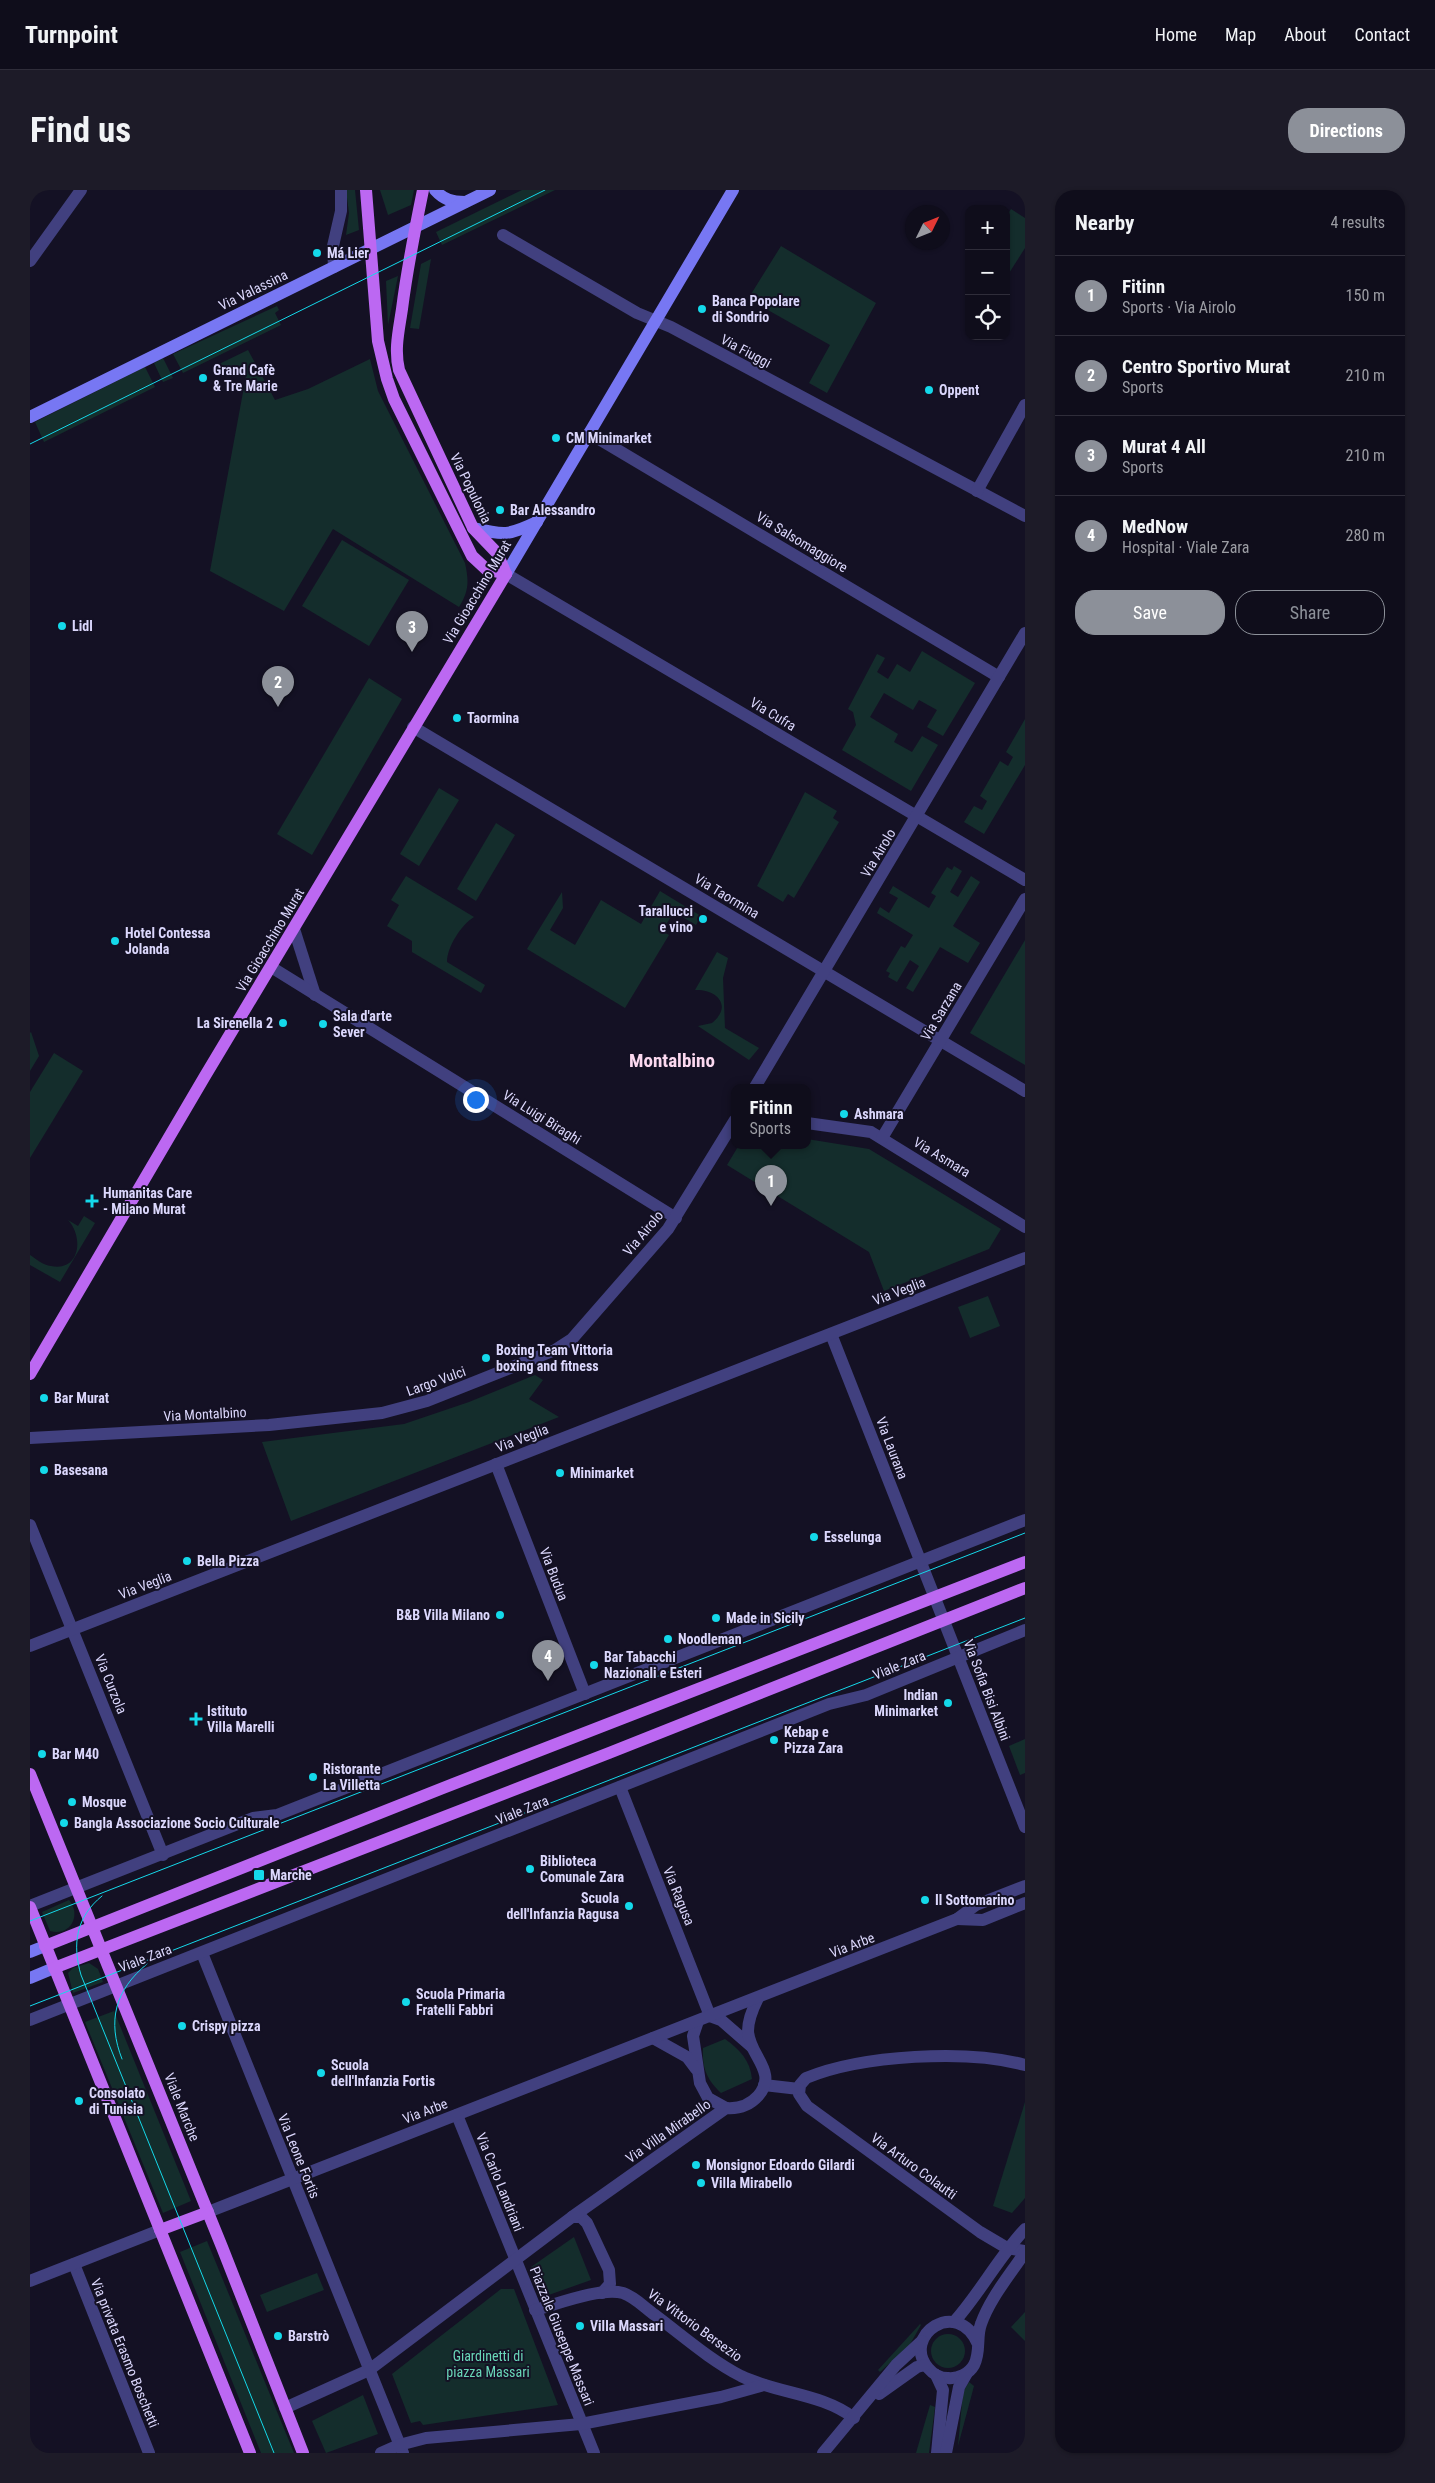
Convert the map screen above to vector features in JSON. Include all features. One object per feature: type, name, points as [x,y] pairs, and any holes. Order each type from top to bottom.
[{"type":"main road","points":[[366,190],[378,342],[394,399],[472,556],[486,569],[506,574]]},
{"type":"main road","name":"Via Populonia","points":[[423,190],[406,277],[396,355],[404,384],[473,528],[496,553],[506,574]]},
{"type":"main road","points":[[435,190],[442,198],[454,202],[467,202]]},
{"type":"main road","name":"Via Valassina","points":[[30,417],[490,190]]},
{"type":"main road","name":"Via Gioacchino Murat","points":[[30,1374],[413,726],[506,574],[734,190]]},
{"type":"main road","name":"Via Gioacchino Murat","points":[[473,528],[503,535],[518,531],[537,522]]},
{"type":"main road","points":[[30,1952],[599,1727],[1025,1562]]},
{"type":"main road","name":"Viale Zara","points":[[30,1978],[1025,1588]]},
{"type":"main road","name":"Viale Marche","points":[[30,1774],[208,2212],[303,2453]]},
{"type":"main road","points":[[30,1907],[250,2453]]},
{"type":"main road","points":[[160,2230],[208,2212]]},
{"type":"street","points":[[30,261],[81,190]]},
{"type":"street","points":[[334,267],[333,246],[341,211],[341,190]]},
{"type":"street","name":"Via Fiuggi","points":[[503,235],[636,313],[656,321],[1025,516]]},
{"type":"street","points":[[977,491],[1025,405]]},
{"type":"street","name":"Via Salsomaggiore","points":[[589,433],[999,677]]},
{"type":"street","name":"Via Cufra","points":[[506,574],[525,583],[1025,880]]},
{"type":"street","name":"Via Airolo","points":[[757,1084],[1025,632]]},
{"type":"street","name":"Via Taormina","points":[[413,726],[1025,1091]]},
{"type":"street","name":"Via Sarzana","points":[[882,1138],[1025,899]]},
{"type":"street","points":[[294,929],[315,995]]},
{"type":"street","name":"Via Luigi Biraghi","points":[[271,968],[676,1218]]},
{"type":"street","name":"Via Asmara","points":[[811,1124],[863,1130],[882,1138],[1025,1227]]},
{"type":"street","name":"Via Airolo","points":[[555,1350],[572,1339],[676,1218],[731,1127]]},
{"type":"street","name":"Via Veglia","points":[[30,1646],[1025,1258]]},
{"type":"street","name":"Via Laurana","points":[[831,1334],[923,1567]]},
{"type":"street","name":"Largo Vulci","points":[[382,1413],[427,1401],[555,1350]]},
{"type":"street","name":"Via Montalbino","points":[[30,1438],[269,1426],[382,1413]]},
{"type":"street","name":"Via Budua","points":[[496,1464],[585,1694]]},
{"type":"street","points":[[30,1907],[252,1818],[278,1815],[905,1569],[923,1567],[1025,1520]]},
{"type":"street","name":"Via Curzola","points":[[30,1525],[163,1855]]},
{"type":"street","points":[[923,1567],[935,1598]]},
{"type":"street","name":"Via Sofia Bisi Albini","points":[[935,1598],[1025,1827]]},
{"type":"street","name":"Viale Zara","points":[[30,2020],[829,1704],[866,1694],[1025,1630]]},
{"type":"street","name":"Via Ragusa","points":[[620,1787],[704,2018]]},
{"type":"street","name":"Via Arbe","points":[[208,2212],[957,1919],[976,1905],[1025,1886]]},
{"type":"street","name":"Via Arbe","points":[[957,1919],[983,1920],[1025,1903]]},
{"type":"street","name":"Via Leone Fortis","points":[[202,1953],[370,2370]]},
{"type":"street","points":[[752,2047],[748,2031],[753,2007],[758,1998]]},
{"type":"street","points":[[726,2108],[708,2098],[703,2091],[697,2070],[693,2036],[704,2018],[721,2020],[752,2047],[765,2068],[764,2085],[799,2089],[803,2081],[811,2076],[878,2060],[924,2056],[969,2056],[1012,2061],[1025,2065]]},
{"type":"street","points":[[653,2038],[687,2057],[697,2070]]},
{"type":"street","name":"Via Villa Mirabello","points":[[515,2260],[572,2217],[726,2108],[744,2107],[753,2102],[764,2085]]},
{"type":"street","name":"Via Arturo Colautti","points":[[799,2089],[800,2098],[807,2106],[980,2232],[1007,2248],[1025,2252]]},
{"type":"street","name":"Via Carlo Landriani","points":[[457,2114],[515,2260]]},
{"type":"street","points":[[572,2217],[581,2217],[587,2222],[608,2270],[610,2284],[602,2293]]},
{"type":"street","points":[[954,2322],[969,2304],[1007,2248],[1025,2229]]},
{"type":"street","points":[[30,2281],[160,2230]]},
{"type":"street","points":[[946,2453],[959,2387],[977,2358],[979,2327],[984,2314],[1025,2252]]},
{"type":"street","name":"Piazzale Giuseppe Massari","points":[[285,2408],[370,2370],[515,2260],[582,2424],[426,2438],[401,2449],[381,2453]]},
{"type":"street","name":"Via privata Erasmo Boschetti","points":[[74,2264],[149,2453]]},
{"type":"street","name":"Via Vittorio Bersezio","points":[[535,2310],[602,2293],[618,2292],[631,2297],[719,2363],[764,2385],[840,2407],[854,2418]]},
{"type":"street","points":[[823,2453],[854,2418],[896,2365],[937,2324],[954,2322],[968,2329],[978,2344]]},
{"type":"street","points":[[922,2341],[922,2357],[925,2365],[936,2375],[943,2390],[937,2453]]},
{"type":"street","points":[[866,2402],[910,2372],[925,2365]]},
{"type":"street","points":[[370,2370],[401,2449]]},
{"type":"street","points":[[936,2375],[951,2379],[967,2373]]},
{"type":"street","points":[[594,2453],[582,2424],[721,2397],[764,2385]]},
{"type":"green space","points":[[346,190],[355,190],[359,230],[346,235],[349,213]]},
{"type":"green space","points":[[380,190],[414,190],[411,205],[388,215]]},
{"type":"green space","points":[[522,190],[555,190],[442,245],[436,232]]},
{"type":"green space","points":[[1011,209],[1025,218],[1025,248],[1010,272],[1010,250]]},
{"type":"green space","points":[[781,246],[876,303],[827,393],[809,383],[830,345],[748,299]]},
{"type":"green space","points":[[431,259],[419,329],[410,328],[421,264]]},
{"type":"green space","points":[[398,276],[388,325],[386,281]]},
{"type":"green space","points":[[277,306],[279,310],[275,313],[281,325],[183,373],[173,354]]},
{"type":"green space","points":[[248,350],[275,400],[308,389],[370,359],[378,391],[465,563],[467,586],[465,596],[459,607],[333,529],[284,611],[210,571],[246,376],[219,364]]},
{"type":"green space","points":[[163,358],[173,378],[163,382],[154,363]]},
{"type":"green space","points":[[145,367],[155,387],[44,442],[35,422]]},
{"type":"green space","points":[[342,540],[409,580],[369,646],[302,606]]},
{"type":"green space","points":[[922,651],[975,683],[943,736],[927,727],[937,710],[919,700],[913,710],[884,693],[870,717],[898,734],[894,742],[912,752],[922,736],[938,745],[911,791],[842,750],[856,725],[853,712],[848,709],[877,654],[885,658],[877,672],[888,679],[897,664],[910,672]]},
{"type":"green space","points":[[369,678],[402,699],[312,855],[277,834]]},
{"type":"green space","points":[[1025,719],[1025,765],[984,834],[964,822],[974,806],[982,810],[987,801],[980,796],[1000,761],[1008,766],[1013,757],[1006,752]]},
{"type":"green space","points":[[439,788],[459,800],[419,866],[400,854]]},
{"type":"green space","points":[[805,792],[837,811],[833,818],[839,822],[794,898],[788,894],[783,902],[757,886]]},
{"type":"green space","points":[[496,823],[515,835],[476,901],[457,889]]},
{"type":"green space","points":[[954,866],[962,871],[950,892],[958,897],[971,876],[980,882],[953,926],[980,943],[968,963],[940,947],[913,992],[906,988],[919,966],[910,960],[897,982],[888,977],[890,973],[886,971],[901,946],[905,948],[913,935],[877,913],[880,907],[889,913],[898,898],[889,893],[893,886],[929,908],[936,896],[931,893],[947,867],[952,870]]},
{"type":"green space","points":[[406,876],[474,917],[464,925],[456,937],[449,950],[447,962],[485,985],[481,993],[412,952],[412,941],[387,926],[399,905],[391,900]]},
{"type":"green space","points":[[660,891],[701,916],[696,925],[674,912],[662,931],[669,935],[625,1008],[527,949],[562,892],[563,908],[550,930],[575,945],[601,900],[641,924]]},
{"type":"green space","points":[[1025,940],[1025,1065],[970,1033]]},
{"type":"green space","points":[[717,952],[728,958],[723,978],[725,1028],[759,1048],[749,1060],[698,1026],[712,1023],[721,1011],[722,1005],[716,996],[703,990],[695,990]]},
{"type":"green space","points":[[30,1033],[39,1056],[30,1071]]},
{"type":"green space","points":[[54,1053],[83,1071],[30,1158],[30,1092]]},
{"type":"green space","points":[[811,1140],[869,1149],[1001,1229],[989,1249],[884,1291],[869,1252],[727,1165],[737,1149],[811,1149]]},
{"type":"green space","points":[[84,1216],[95,1223],[60,1282],[30,1265],[30,1255],[48,1265],[61,1266],[68,1264],[73,1259],[77,1244],[73,1227],[68,1220],[78,1226]]},
{"type":"green space","points":[[988,1296],[1000,1326],[970,1338],[958,1307]]},
{"type":"green space","points":[[535,1375],[543,1380],[529,1399],[559,1417],[291,1521],[262,1442],[404,1424],[469,1402]]},
{"type":"green space","points":[[1025,1739],[1025,1773],[1020,1775],[1009,1746]]},
{"type":"green space","points":[[69,1900],[74,1912],[72,1923],[63,1931],[50,1931],[42,1912]]},
{"type":"green space","points":[[89,1963],[98,1969],[103,1982],[73,1993],[68,1973],[73,1968]]},
{"type":"green space","points":[[114,2011],[191,2201],[163,2213],[85,2022]]},
{"type":"green space","points":[[725,2039],[747,2061],[752,2079],[721,2093],[708,2078],[703,2061],[703,2048]]},
{"type":"green space","points":[[1025,2102],[1025,2198],[1012,2213],[993,2206]]},
{"type":"green space","points":[[574,2237],[591,2280],[543,2297],[531,2267]]},
{"type":"green space","points":[[207,2241],[294,2453],[261,2453],[180,2252]]},
{"type":"green space","points":[[317,2273],[324,2290],[267,2312],[260,2295]]},
{"type":"green space","name":"Giardinetti di piazza Massari","points":[[501,2289],[514,2289],[558,2405],[423,2425],[420,2421],[411,2423],[392,2374]]},
{"type":"green space","points":[[1025,2312],[1025,2341],[1011,2327]]},
{"type":"green space","points":[[920,2324],[909,2346],[880,2372],[878,2370]]},
{"type":"green space","points":[[948,2334],[955,2335],[960,2339],[964,2344],[964,2358],[960,2363],[955,2367],[948,2368],[941,2367],[936,2363],[932,2358],[931,2351],[932,2344],[936,2339],[941,2335]]},
{"type":"green space","points":[[969,2382],[974,2386],[958,2446],[963,2392]]},
{"type":"green space","points":[[363,2395],[378,2434],[326,2453],[312,2421]]},
{"type":"green space","points":[[930,2405],[935,2407],[929,2453],[916,2453]]},
{"type":"tram line","points":[[30,444],[545,190]]},
{"type":"tram line","points":[[30,1921],[1025,1533]]},
{"type":"tram line","points":[[30,2006],[1025,1618]]},
{"type":"tram line","points":[[102,1896],[86,1913],[78,1932],[77,1953],[81,1975],[274,2453]]},
{"type":"tram line","points":[[122,2059],[115,2032],[117,2007],[127,1984],[147,1964]]},
{"type":"place","name":"Má Lier","points":[[317,253]]},
{"type":"place","name":"Banca Popolare di Sondrio","points":[[702,309]]},
{"type":"place","name":"Grand Cafè & Tre Marie","points":[[203,378]]},
{"type":"place","name":"Oppent","points":[[929,390]]},
{"type":"place","name":"CM Minimarket","points":[[556,438]]},
{"type":"place","name":"Bar Alessandro","points":[[500,510]]},
{"type":"place","name":"Lidl","points":[[62,626]]},
{"type":"place","name":"Murat 4 All","points":[[412,652]]},
{"type":"place","name":"Centro Sportivo Murat","points":[[278,707]]},
{"type":"place","name":"Taormina","points":[[457,718]]},
{"type":"place","name":"Tarallucci e vino","points":[[703,919]]},
{"type":"place","name":"Hotel Contessa Jolanda","points":[[115,941]]},
{"type":"place","name":"La Sirenella 2","points":[[283,1023]]},
{"type":"place","name":"Sala d'arte Sever","points":[[323,1024]]},
{"type":"place","name":"Ashmara","points":[[844,1114]]},
{"type":"place","name":"Humanitas Care - Milano Murat","points":[[92,1201]]},
{"type":"place","name":"Fitinn","points":[[771,1206]]},
{"type":"place","name":"Boxing Team Vittoria boxing and fitness","points":[[486,1358]]},
{"type":"place","name":"Bar Murat","points":[[44,1398]]},
{"type":"place","name":"Basesana","points":[[44,1470]]},
{"type":"place","name":"Minimarket","points":[[560,1473]]},
{"type":"place","name":"Esselunga","points":[[814,1537]]},
{"type":"place","name":"Bella Pizza","points":[[187,1561]]},
{"type":"place","name":"B&B Villa Milano","points":[[500,1615]]},
{"type":"place","name":"Made in Sicily","points":[[716,1618]]},
{"type":"place","name":"Noodleman","points":[[668,1639]]},
{"type":"place","name":"Bar Tabacchi Nazionali e Esteri","points":[[594,1665]]},
{"type":"place","name":"MedNow","points":[[548,1681]]},
{"type":"place","name":"Indian Minimarket","points":[[948,1703]]},
{"type":"place","name":"Istituto Villa Marelli","points":[[196,1719]]},
{"type":"place","name":"Kebap e Pizza Zara","points":[[774,1740]]},
{"type":"place","name":"Bar M40","points":[[42,1754]]},
{"type":"place","name":"Ristorante La Villetta","points":[[313,1777]]},
{"type":"place","name":"Mosque","points":[[72,1802]]},
{"type":"place","name":"Bangla Associazione Socio Culturale","points":[[64,1823]]},
{"type":"place","name":"Biblioteca Comunale Zara","points":[[530,1869]]},
{"type":"place","name":"Marche","points":[[259,1875]]},
{"type":"place","name":"Il Sottomarino","points":[[925,1900]]},
{"type":"place","name":"Scuola dell'Infanzia Ragusa","points":[[629,1906]]},
{"type":"place","name":"Scuola Primaria Fratelli Fabbri","points":[[406,2002]]},
{"type":"place","name":"Crispy pizza","points":[[182,2026]]},
{"type":"place","name":"Scuola dell'Infanzia Fortis","points":[[321,2073]]},
{"type":"place","name":"Consolato di Tunisia","points":[[79,2101]]},
{"type":"place","name":"Monsignor Edoardo Gilardi","points":[[696,2165]]},
{"type":"place","name":"Villa Mirabello","points":[[701,2183]]},
{"type":"place","name":"Villa Massari","points":[[580,2326]]},
{"type":"place","name":"Barstrò","points":[[278,2336]]},
{"type":"district","name":"Montalbino","points":[[672,1060]]}]
